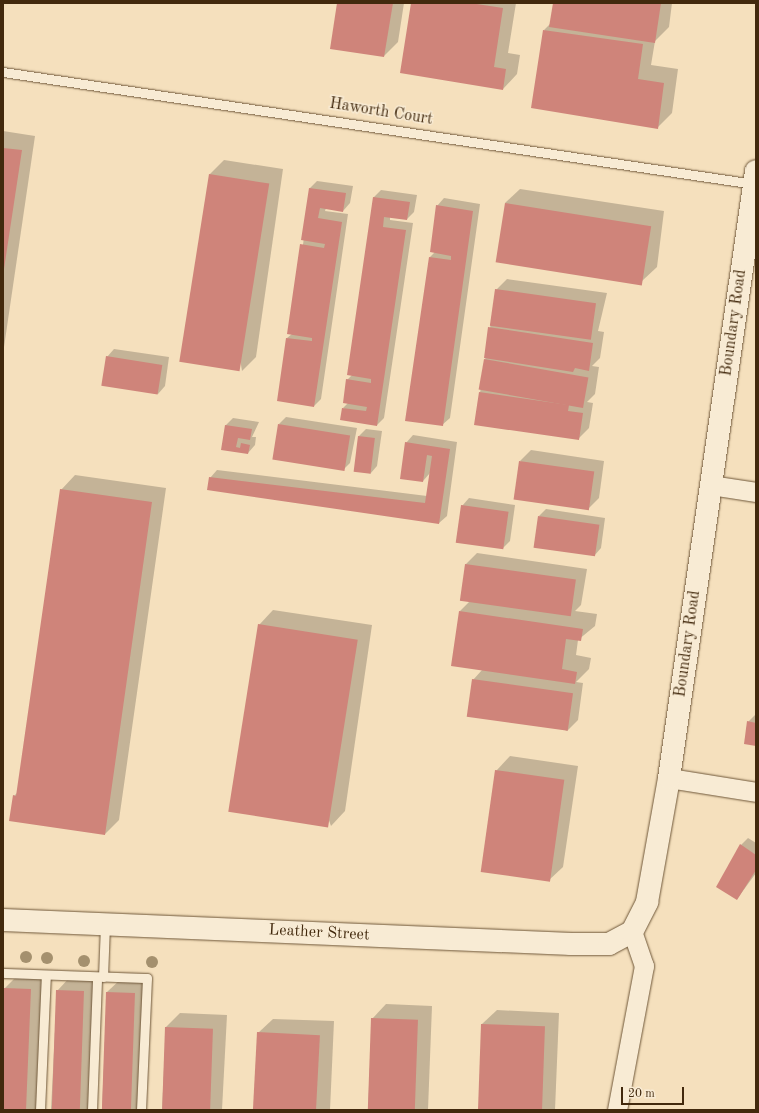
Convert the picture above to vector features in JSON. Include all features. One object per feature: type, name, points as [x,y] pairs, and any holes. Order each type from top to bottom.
[{"type":"street","name":"Boundary Road","points":[[632,932],[647,902],[669,778],[755,178]]},
{"type":"street","points":[[712,485],[756,492]]},
{"type":"street","points":[[669,778],[756,792]]},
{"type":"street","name":"Leather Street","points":[[3,920],[571,944],[609,944],[632,932]]},
{"type":"street","points":[[617,1110],[644,966],[632,932]]},
{"type":"lane","name":"Haworth Court","points":[[3,72],[755,178]]},
{"type":"lane","points":[[92,1110],[100,977],[105,924]]},
{"type":"lane","points":[[3,973],[147,978],[141,1110]]},
{"type":"lane","points":[[40,1110],[46,975]]},
{"type":"building","points":[[337,3],[393,3],[384,57],[330,49]]},
{"type":"building","points":[[411,3],[470,3],[503,8],[494,67],[506,69],[503,90],[400,73]]},
{"type":"building","points":[[553,3],[661,3],[655,43],[549,27]]},
{"type":"building","points":[[543,30],[643,44],[638,79],[664,83],[658,129],[531,108]]},
{"type":"building","points":[[3,148],[22,150],[4,269],[3,269]]},
{"type":"building","points":[[209,174],[269,184],[240,371],[179,362]]},
{"type":"building","points":[[309,188],[346,193],[343,212],[320,208],[318,218],[342,222],[314,407],[277,401],[286,338],[312,341],[312,338],[287,334],[300,244],[324,248],[325,244],[301,240]]},
{"type":"building","points":[[373,197],[410,202],[407,220],[384,217],[383,227],[406,230],[377,426],[340,420],[342,408],[366,411],[367,407],[343,403],[346,379],[371,383],[371,379],[347,375]]},
{"type":"building","points":[[505,203],[651,226],[642,285],[496,262]]},
{"type":"building","points":[[436,205],[473,211],[443,426],[405,421],[429,257],[451,260],[451,256],[430,252]]},
{"type":"building","points":[[495,289],[596,303],[591,340],[490,326]]},
{"type":"building","points":[[488,327],[593,343],[589,371],[575,368],[573,372],[484,358]]},
{"type":"building","points":[[106,356],[162,365],[158,395],[101,386]]},
{"type":"building","points":[[484,359],[588,377],[583,408],[479,390]]},
{"type":"building","points":[[479,392],[569,405],[568,411],[583,413],[579,440],[474,425]]},
{"type":"building","points":[[278,424],[350,435],[344,471],[272,460]]},
{"type":"building","points":[[225,425],[252,429],[250,440],[238,438],[236,447],[240,448],[241,443],[250,445],[248,454],[221,450]]},
{"type":"building","points":[[358,436],[375,438],[370,474],[354,472]]},
{"type":"building","points":[[405,442],[450,449],[439,524],[207,490],[209,477],[425,503],[432,456],[427,455],[423,482],[400,479]]},
{"type":"building","points":[[519,461],[594,472],[589,510],[514,500]]},
{"type":"building","points":[[60,489],[152,502],[105,835],[9,821],[13,795],[16,796]]},
{"type":"building","points":[[461,505],[509,512],[503,549],[456,543]]},
{"type":"building","points":[[538,516],[599,525],[595,556],[534,548]]},
{"type":"building","points":[[465,564],[576,580],[571,616],[460,601]]},
{"type":"building","points":[[459,611],[583,629],[581,641],[566,639],[562,669],[577,672],[575,684],[451,666]]},
{"type":"building","points":[[258,624],[358,640],[328,827],[228,812]]},
{"type":"building","points":[[472,679],[573,693],[568,731],[467,717]]},
{"type":"building","points":[[747,721],[756,723],[756,746],[744,744]]},
{"type":"building","points":[[495,770],[564,780],[550,882],[481,872]]},
{"type":"building","points":[[740,844],[756,855],[756,870],[737,900],[716,887]]},
{"type":"building","points":[[4,988],[31,989],[26,1110],[3,1110]]},
{"type":"building","points":[[56,990],[84,991],[80,1110],[52,1110]]},
{"type":"building","points":[[106,992],[135,993],[131,1110],[102,1110]]},
{"type":"building","points":[[371,1018],[418,1020],[415,1110],[368,1110]]},
{"type":"building","points":[[481,1024],[545,1026],[542,1110],[478,1110]]},
{"type":"building","points":[[165,1027],[213,1029],[210,1110],[162,1110]]},
{"type":"building","points":[[257,1032],[320,1035],[316,1110],[253,1110]]}]
